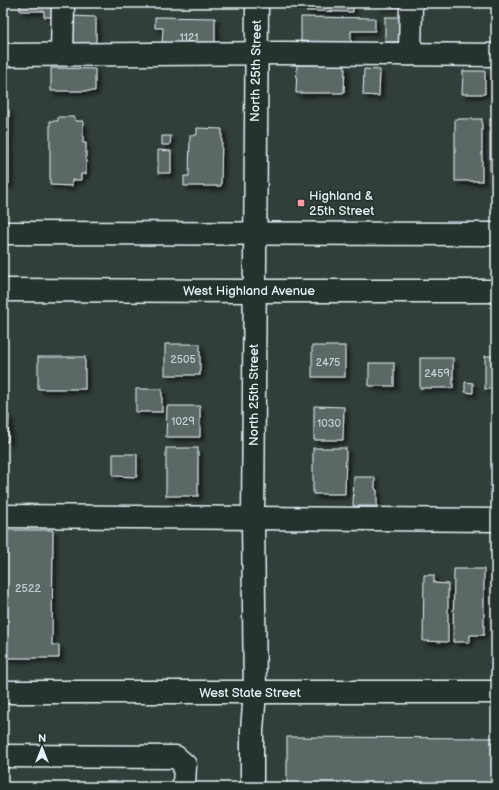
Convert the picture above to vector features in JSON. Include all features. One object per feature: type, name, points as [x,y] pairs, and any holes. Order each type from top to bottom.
[{"type":"street","points":[[62,54],[63,3]]},
{"type":"street","name":"North 25th Street","points":[[252,787],[252,730],[255,693],[253,519],[257,3]]},
{"type":"street","points":[[410,54],[411,3]]},
{"type":"street","points":[[3,55],[256,53],[496,55]]},
{"type":"street","points":[[3,233],[496,234]]},
{"type":"street","name":"West Highland Avenue","points":[[3,290],[254,292],[496,291]]},
{"type":"street","points":[[3,516],[496,520]]},
{"type":"street","name":"West State Street","points":[[3,692],[496,692]]},
{"type":"street","points":[[3,756],[176,757],[185,765],[184,787]]},
{"type":"building","points":[[20,3],[54,3],[54,17],[44,17],[44,11],[20,11]]},
{"type":"building","points":[[306,3],[353,3],[353,12],[306,11]]},
{"type":"building","points":[[377,3],[398,3],[398,7],[377,6]]},
{"type":"building","points":[[71,16],[96,17],[96,44],[71,43]]},
{"type":"building","points":[[155,17],[215,18],[215,46],[162,45],[163,28],[155,28]]},
{"type":"building","points":[[301,17],[375,18],[375,31],[351,31],[351,45],[301,45]]},
{"type":"building","points":[[385,17],[400,17],[400,42],[385,42]]},
{"type":"building","points":[[494,64],[496,64],[496,93],[493,93]]},
{"type":"building","points":[[297,65],[345,65],[344,93],[296,93]]},
{"type":"building","points":[[51,68],[95,69],[95,91],[51,91]]},
{"type":"building","points":[[364,69],[380,70],[379,96],[363,95]]},
{"type":"building","points":[[463,71],[485,71],[485,94],[462,94]]},
{"type":"building","points":[[3,109],[9,110],[9,184],[3,184]]},
{"type":"building","points":[[58,117],[75,117],[75,121],[83,121],[83,143],[86,143],[86,174],[81,174],[81,180],[72,180],[72,186],[50,185],[50,121],[58,121]]},
{"type":"building","points":[[455,119],[482,119],[482,181],[455,181]]},
{"type":"building","points":[[490,119],[496,119],[496,182],[490,182]]},
{"type":"building","points":[[197,128],[222,129],[221,186],[184,186],[184,176],[189,176],[190,135],[197,135]]},
{"type":"building","points":[[162,136],[171,136],[170,145],[162,145]]},
{"type":"building","points":[[158,150],[171,151],[171,173],[158,173]]},
{"type":"building","points":[[165,344],[200,344],[200,375],[165,375]]},
{"type":"building","points":[[312,346],[345,346],[345,377],[312,377]]},
{"type":"building","points":[[485,356],[496,356],[496,389],[485,389]]},
{"type":"building","points":[[38,357],[85,357],[85,389],[38,389]]},
{"type":"building","points":[[420,358],[453,358],[453,388],[420,388]]},
{"type":"building","points":[[369,363],[394,363],[394,386],[369,386]]},
{"type":"building","points":[[465,382],[473,383],[473,393],[465,392]]},
{"type":"building","points":[[136,389],[162,389],[162,412],[136,412]]},
{"type":"building","points":[[167,406],[200,406],[200,437],[166,437]]},
{"type":"building","points":[[314,406],[344,407],[343,440],[314,440]]},
{"type":"building","points":[[3,415],[9,415],[8,442],[3,441]]},
{"type":"building","points":[[166,448],[198,448],[198,496],[166,496]]},
{"type":"building","points":[[313,448],[346,448],[345,494],[313,494]]},
{"type":"building","points":[[113,454],[137,454],[137,477],[113,476]]},
{"type":"building","points":[[354,477],[375,477],[377,506],[353,506]]},
{"type":"building","points":[[3,530],[53,530],[52,645],[59,645],[59,658],[3,658]]},
{"type":"building","points":[[454,569],[484,569],[484,635],[470,635],[470,642],[453,642]]},
{"type":"building","points":[[424,575],[434,575],[434,583],[448,584],[448,642],[423,641]]},
{"type":"building","points":[[287,737],[496,738],[496,787],[287,787]]},
{"type":"place","name":"Highland & 25th Street","points":[[301,203]]}]
